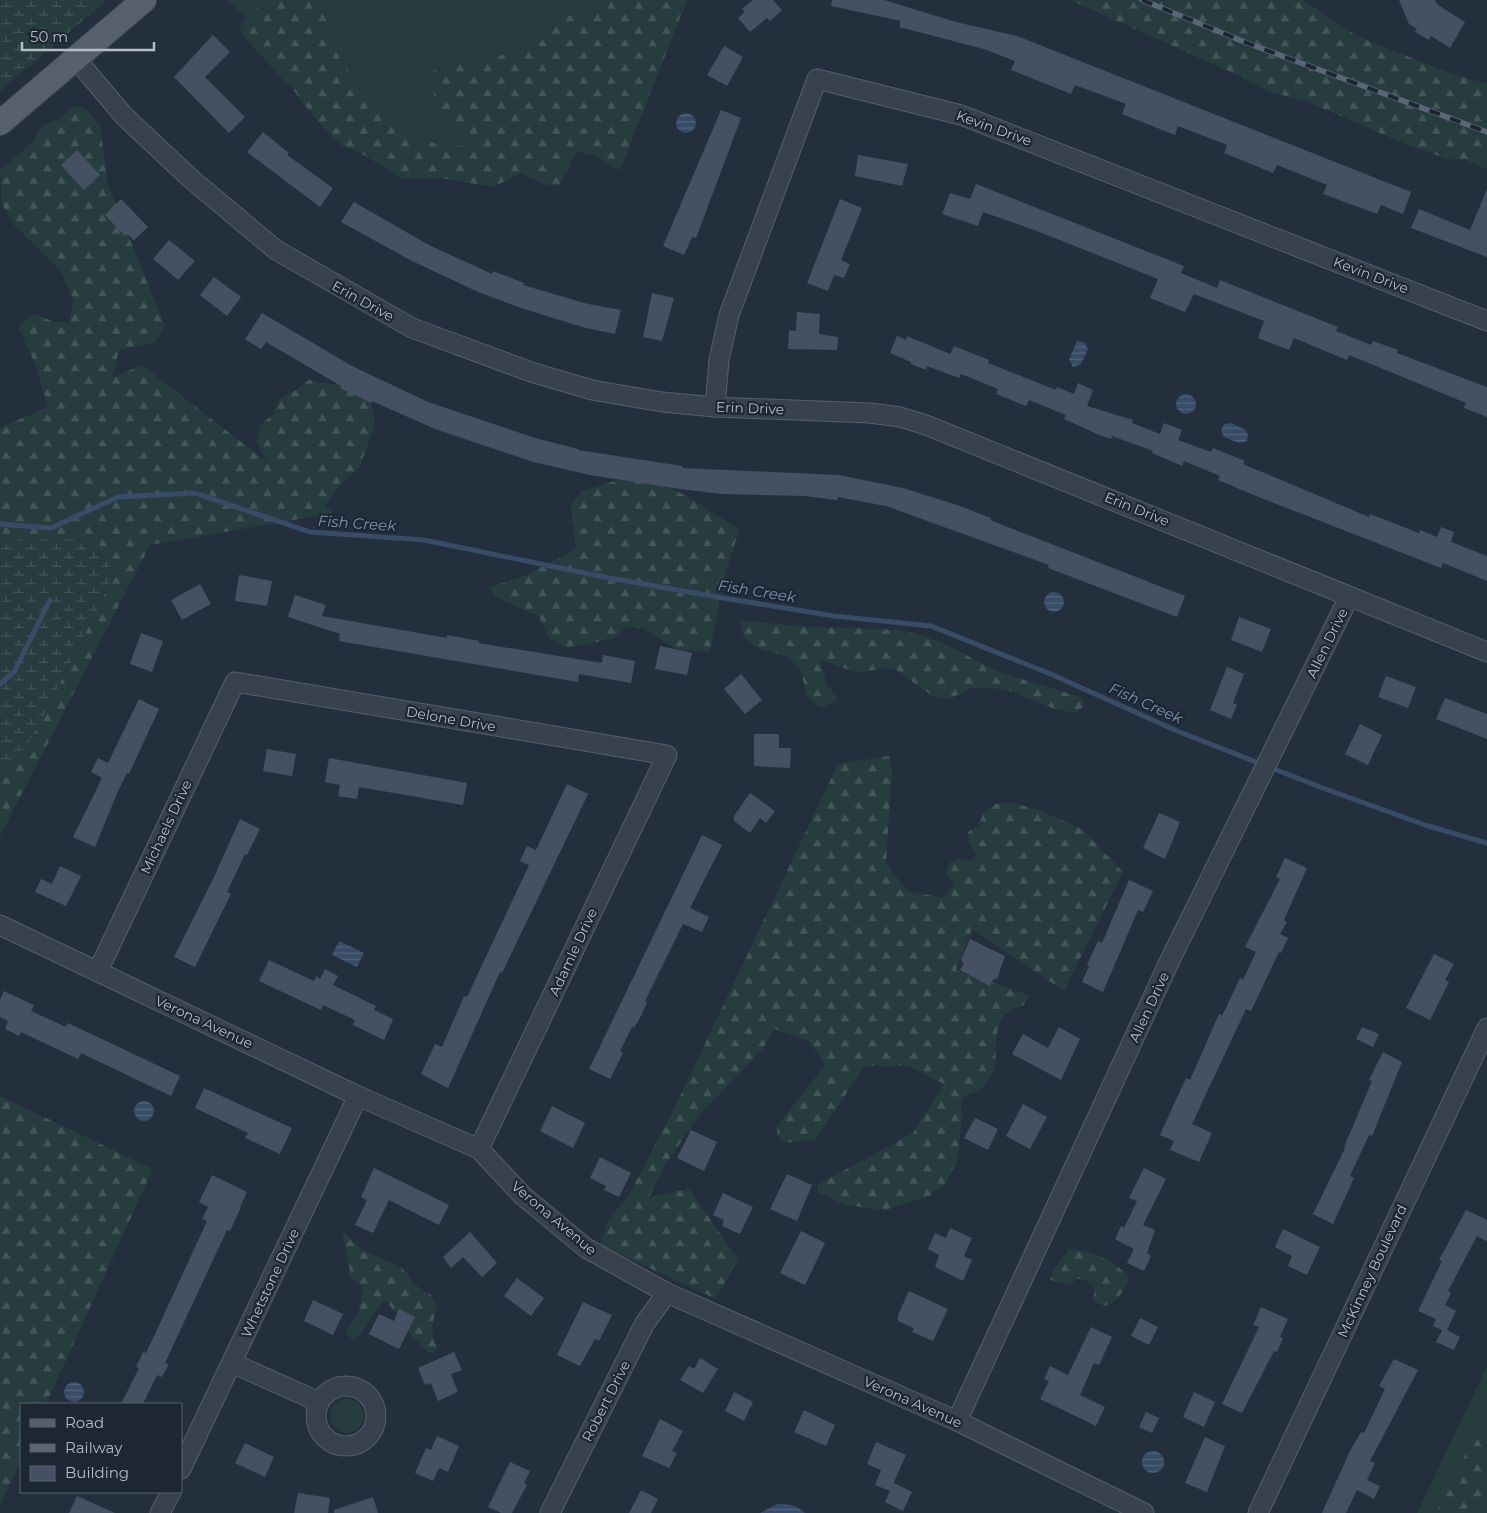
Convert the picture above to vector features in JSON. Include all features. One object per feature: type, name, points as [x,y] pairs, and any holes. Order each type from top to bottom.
[{"type":"main road","points":[[0,124],[144,0]]},
{"type":"street","name":"Erin Drive","points":[[76,59],[124,116],[190,178],[276,250],[412,328],[531,372],[592,390],[662,402],[851,411],[900,417],[917,422],[967,440],[1487,652]]},
{"type":"street","name":"Kevin Drive","points":[[715,406],[720,360],[729,315],[816,79],[960,115],[1487,320]]},
{"type":"street","name":"Allen Drive","points":[[957,1421],[1171,958],[1277,746],[1349,596]]},
{"type":"street","name":"Delone Drive","points":[[235,682],[667,755]]},
{"type":"street","name":"Michaels Drive","points":[[98,971],[235,682]]},
{"type":"street","name":"Adamle Drive","points":[[479,1149],[667,755]]},
{"type":"street","name":"Verona Avenue","points":[[0,924],[358,1096],[479,1149],[523,1196],[586,1248],[667,1293],[957,1421],[1144,1513]]},
{"type":"street","name":"McKinney Boulevard","points":[[1258,1513],[1487,1028]]},
{"type":"street","name":"Whetstone Drive","points":[[182,1467],[358,1096]]},
{"type":"street","name":"Robert Drive","points":[[550,1513],[645,1323],[667,1293]]},
{"type":"street","points":[[232,1363],[319,1402]]},
{"type":"street","points":[[160,1513],[170,1493]]},
{"type":"green space","points":[[0,0],[107,0],[0,91]]},
{"type":"green space","points":[[228,0],[687,0],[620,170],[593,155],[577,151],[559,185],[547,185],[481,155],[470,172],[347,123]]},
{"type":"green space","points":[[257,0],[322,0],[334,49],[368,101],[422,138],[438,145],[467,146],[437,119],[431,72],[447,64],[483,62],[516,50],[550,23],[592,7],[599,0],[687,0],[620,170],[593,155],[577,151],[559,185],[547,185],[521,173],[493,187],[441,178],[401,178],[364,155],[341,145],[312,115],[295,92],[245,38],[239,27],[258,6]]},
{"type":"green space","points":[[1070,0],[1303,0],[1357,36],[1449,73],[1487,84],[1487,169],[1466,160],[1447,159],[1405,144],[1306,101],[1266,91],[1242,77]]},
{"type":"green space","points":[[74,107],[83,107],[100,125],[108,185],[165,326],[155,342],[119,350],[112,378],[142,365],[267,462],[256,441],[262,423],[273,415],[279,399],[292,393],[309,380],[338,385],[371,403],[375,425],[359,468],[341,483],[325,506],[333,513],[150,545],[0,836],[0,428],[48,407],[37,369],[18,326],[34,314],[54,322],[69,322],[74,301],[60,270],[14,225],[2,205],[0,170],[32,143],[42,126],[59,119]]},
{"type":"green space","points":[[635,475],[685,495],[740,530],[726,575],[710,652],[678,650],[642,628],[626,627],[615,638],[567,648],[549,638],[539,617],[494,596],[490,587],[524,576],[576,549],[571,506],[581,491]]},
{"type":"green space","points":[[56,539],[96,541],[105,552],[109,561],[109,586],[39,725],[20,756],[0,776],[0,541]]},
{"type":"green space","points":[[740,620],[796,626],[898,630],[917,634],[943,643],[999,672],[1083,698],[1083,707],[1076,713],[1055,709],[1007,690],[990,688],[972,688],[949,699],[934,697],[896,670],[884,668],[857,673],[820,659],[827,685],[839,699],[821,708],[807,697],[801,671],[789,657],[763,650],[751,644],[743,635]]},
{"type":"green space","points":[[889,756],[892,772],[886,863],[907,891],[943,898],[954,884],[946,873],[949,863],[960,859],[972,860],[977,854],[969,843],[968,832],[978,826],[983,814],[996,804],[1011,802],[1041,811],[1082,829],[1123,872],[1064,991],[972,929],[956,970],[1029,995],[1024,1005],[1013,1009],[1001,1021],[998,1029],[993,1072],[981,1090],[966,1095],[961,1102],[962,1118],[957,1161],[945,1184],[929,1196],[885,1210],[845,1205],[820,1193],[817,1189],[819,1184],[913,1133],[944,1084],[909,1066],[865,1066],[816,1139],[784,1143],[777,1135],[777,1126],[825,1065],[809,1041],[774,1029],[763,1049],[701,1113],[665,1165],[649,1197],[689,1189],[738,1259],[716,1299],[600,1245],[608,1220],[628,1196],[673,1111],[838,764]]},
{"type":"green space","points":[[0,1096],[153,1169],[46,1403],[20,1403],[20,1461],[0,1506]]},
{"type":"green space","points":[[342,1229],[361,1250],[401,1267],[412,1283],[431,1295],[437,1308],[432,1325],[433,1339],[438,1349],[430,1354],[411,1335],[385,1299],[354,1341],[345,1332],[359,1312],[363,1286],[349,1276],[350,1272]]},
{"type":"green space","points":[[1069,1249],[1085,1251],[1101,1257],[1116,1265],[1129,1276],[1124,1290],[1113,1302],[1104,1306],[1094,1301],[1094,1286],[1083,1279],[1076,1279],[1070,1285],[1050,1280],[1054,1269]]},
{"type":"green space","points":[[1487,1366],[1487,1513],[1417,1513]]},
{"type":"green space","points":[[347,1399],[359,1404],[364,1416],[359,1428],[347,1433],[335,1428],[330,1416],[335,1404]]},
{"type":"green space","points":[[1487,1411],[1487,1513],[1436,1513]]},
{"type":"water","points":[[686,113],[693,116],[696,123],[693,130],[686,133],[679,130],[676,123],[679,116]]},
{"type":"water","points":[[1077,341],[1084,342],[1088,349],[1081,364],[1073,367],[1069,359]]},
{"type":"water","points":[[1186,394],[1193,397],[1196,404],[1193,411],[1186,414],[1179,411],[1176,404],[1179,397]]},
{"type":"water","points":[[1231,423],[1246,430],[1248,435],[1247,441],[1239,443],[1224,437],[1221,431],[1224,424]]},
{"type":"water","points":[[1054,592],[1061,595],[1064,602],[1061,609],[1054,612],[1047,609],[1044,602],[1047,595]]},
{"type":"water","points":[[339,941],[364,953],[357,967],[332,955]]},
{"type":"water","points":[[144,1101],[151,1104],[154,1111],[151,1118],[144,1121],[137,1118],[134,1111],[137,1104]]},
{"type":"water","points":[[74,1382],[81,1385],[84,1392],[81,1399],[74,1402],[67,1399],[64,1392],[67,1385]]},
{"type":"water","points":[[1153,1451],[1161,1454],[1164,1462],[1161,1470],[1153,1473],[1145,1470],[1142,1462],[1145,1454]]},
{"type":"water","points":[[777,1504],[792,1505],[805,1513],[760,1513]]},
{"type":"building","points":[[753,0],[773,0],[782,10],[770,21],[767,18],[750,32],[738,18],[745,12],[742,9]]},
{"type":"building","points":[[832,0],[884,0],[956,22],[1017,36],[1411,192],[1403,214],[1381,205],[1377,214],[1323,194],[1327,185],[1277,165],[1273,173],[1224,153],[1227,145],[1178,126],[1175,135],[1122,114],[1126,104],[1075,85],[1071,94],[1011,70],[1015,61],[984,49],[899,27],[901,21],[831,6]]},
{"type":"building","points":[[1399,0],[1435,0],[1438,5],[1465,22],[1450,48],[1431,36],[1429,40],[1415,32],[1417,29],[1409,24]]},
{"type":"building","points":[[213,35],[230,52],[205,77],[245,117],[229,133],[174,77]]},
{"type":"building","points":[[724,46],[743,57],[727,86],[707,75]]},
{"type":"building","points":[[721,110],[741,118],[696,238],[692,237],[684,255],[663,246]]},
{"type":"building","points":[[263,132],[289,153],[287,155],[333,188],[320,207],[247,152]]},
{"type":"building","points":[[77,150],[100,175],[84,190],[61,165]]},
{"type":"building","points":[[858,155],[908,164],[902,186],[855,176]]},
{"type":"building","points":[[976,184],[1184,266],[1181,273],[1217,288],[1220,280],[1338,327],[1336,331],[1371,345],[1373,341],[1398,350],[1397,353],[1487,387],[1487,417],[1464,408],[1466,403],[1349,355],[1347,360],[1294,338],[1289,350],[1258,338],[1264,321],[1194,294],[1185,312],[1150,298],[1158,279],[1037,231],[983,212],[978,226],[942,214],[950,193],[970,199]]},
{"type":"building","points":[[1487,189],[1487,257],[1411,228],[1419,209],[1470,230]]},
{"type":"building","points":[[121,199],[148,227],[134,240],[127,234],[125,236],[105,215]]},
{"type":"building","points":[[840,199],[862,208],[841,260],[850,264],[844,278],[834,275],[828,291],[807,283]]},
{"type":"building","points":[[354,202],[427,244],[492,274],[493,271],[524,283],[523,285],[588,304],[621,310],[615,334],[582,327],[518,307],[478,292],[410,260],[341,222]]},
{"type":"building","points":[[169,240],[195,261],[178,280],[153,259]]},
{"type":"building","points":[[214,277],[241,297],[227,316],[200,295]]},
{"type":"building","points":[[652,293],[674,298],[662,341],[643,337]]},
{"type":"building","points":[[797,312],[820,314],[819,334],[838,337],[837,350],[788,349],[789,330],[796,331]]},
{"type":"building","points":[[262,313],[352,366],[428,402],[535,438],[578,450],[682,466],[682,468],[839,475],[903,488],[960,506],[991,518],[990,520],[1185,596],[1177,617],[1048,568],[1049,565],[886,506],[838,497],[837,500],[804,496],[722,494],[680,489],[590,475],[533,462],[435,429],[372,401],[371,403],[340,388],[341,386],[266,342],[261,349],[245,339]]},
{"type":"building","points":[[897,336],[906,340],[907,336],[950,354],[954,346],[989,360],[988,363],[1056,390],[1057,387],[1074,394],[1078,383],[1093,390],[1087,406],[1133,420],[1132,423],[1160,434],[1164,423],[1182,430],[1178,440],[1211,452],[1213,448],[1245,461],[1243,464],[1369,517],[1370,514],[1419,533],[1420,530],[1437,537],[1441,527],[1454,532],[1451,542],[1487,556],[1487,581],[1443,563],[1441,568],[1256,496],[1218,480],[1220,476],[1184,461],[1182,466],[1152,453],[1153,451],[1112,436],[1111,439],[1097,434],[1064,419],[1066,415],[1029,400],[1026,406],[996,394],[998,389],[961,374],[959,378],[927,366],[926,370],[911,364],[911,362],[890,353]]},
{"type":"building","points":[[239,575],[272,581],[267,606],[235,601]]},
{"type":"building","points":[[200,584],[211,604],[182,620],[171,600]]},
{"type":"building","points":[[295,595],[326,605],[322,616],[447,638],[447,635],[479,641],[478,643],[602,663],[603,655],[635,661],[631,683],[579,674],[578,682],[339,641],[340,634],[288,617]]},
{"type":"building","points":[[1239,617],[1271,629],[1262,652],[1231,640]]},
{"type":"building","points":[[141,633],[163,641],[152,672],[130,664]]},
{"type":"building","points":[[660,646],[692,653],[687,675],[655,669]]},
{"type":"building","points":[[1227,667],[1244,674],[1233,703],[1237,705],[1231,719],[1210,710]]},
{"type":"building","points":[[741,674],[762,700],[745,714],[724,689]]},
{"type":"building","points":[[1386,676],[1416,687],[1408,708],[1378,697]]},
{"type":"building","points":[[1445,698],[1487,714],[1487,739],[1436,719]]},
{"type":"building","points":[[139,699],[159,709],[129,774],[127,773],[118,791],[95,847],[73,837],[102,778],[91,772],[98,758],[108,763]]},
{"type":"building","points":[[1360,724],[1382,735],[1368,765],[1345,754]]},
{"type":"building","points":[[754,734],[779,734],[779,748],[791,748],[790,768],[754,766]]},
{"type":"building","points":[[267,749],[296,754],[292,776],[263,771]]},
{"type":"building","points":[[329,758],[467,783],[463,805],[359,787],[357,799],[338,796],[340,785],[325,782]]},
{"type":"building","points":[[567,784],[588,794],[502,973],[500,972],[448,1088],[421,1074],[435,1044],[442,1047],[464,996],[467,997],[529,865],[520,861],[527,846],[536,850]]},
{"type":"building","points":[[750,793],[775,811],[766,823],[760,818],[750,833],[734,821],[734,816]]},
{"type":"building","points":[[1159,813],[1180,822],[1165,859],[1143,848]]},
{"type":"building","points":[[240,819],[260,829],[247,855],[245,854],[227,892],[231,894],[195,967],[174,957],[214,877]]},
{"type":"building","points":[[702,835],[722,845],[690,908],[709,917],[702,932],[683,924],[645,1001],[647,1002],[641,1016],[634,1028],[632,1027],[620,1051],[623,1053],[610,1079],[589,1069]]},
{"type":"building","points":[[1285,858],[1307,868],[1284,920],[1287,922],[1280,934],[1288,938],[1281,953],[1279,952],[1251,1011],[1246,1009],[1192,1124],[1212,1133],[1199,1162],[1170,1150],[1174,1141],[1160,1135],[1186,1078],[1190,1080],[1219,1014],[1222,1016],[1240,978],[1243,980],[1256,952],[1245,947],[1280,879],[1276,877]]},
{"type":"building","points":[[60,866],[81,876],[66,906],[35,892],[41,879],[52,884]]},
{"type":"building","points":[[1129,880],[1153,891],[1143,912],[1138,910],[1103,992],[1082,982],[1089,966],[1087,965],[1098,941],[1102,943]]},
{"type":"building","points":[[970,939],[1005,956],[997,979],[994,978],[990,986],[960,970],[964,963],[961,960]]},
{"type":"building","points":[[1434,954],[1454,964],[1445,980],[1449,982],[1430,1020],[1406,1008]]},
{"type":"building","points":[[269,960],[314,981],[316,976],[320,979],[325,969],[338,976],[333,985],[376,1006],[374,1010],[393,1019],[384,1040],[353,1025],[355,1020],[323,1005],[321,1010],[259,981]]},
{"type":"building","points":[[4,991],[34,1005],[31,1011],[66,1027],[68,1023],[180,1076],[171,1096],[81,1053],[78,1059],[21,1032],[19,1036],[5,1029],[8,1021],[0,1017],[0,1000]]},
{"type":"building","points":[[1059,1027],[1080,1039],[1061,1080],[1012,1054],[1023,1034],[1048,1048]]},
{"type":"building","points":[[1362,1027],[1379,1034],[1373,1047],[1356,1039]]},
{"type":"building","points":[[1383,1052],[1402,1062],[1372,1136],[1369,1135],[1350,1176],[1354,1178],[1333,1224],[1313,1214],[1345,1148],[1372,1081],[1369,1080]]},
{"type":"building","points":[[204,1088],[292,1128],[280,1154],[245,1138],[248,1133],[195,1108]]},
{"type":"building","points":[[1023,1104],[1047,1117],[1030,1149],[1006,1136]]},
{"type":"building","points":[[552,1106],[585,1123],[573,1148],[540,1131]]},
{"type":"building","points":[[975,1118],[998,1129],[988,1150],[964,1138]]},
{"type":"building","points":[[691,1130],[717,1142],[704,1171],[677,1158]]},
{"type":"building","points":[[600,1157],[631,1173],[619,1197],[604,1190],[606,1186],[590,1178]]},
{"type":"building","points":[[374,1168],[449,1205],[439,1225],[389,1200],[373,1233],[355,1225],[367,1200],[361,1197]]},
{"type":"building","points":[[1144,1168],[1166,1179],[1143,1225],[1155,1230],[1147,1253],[1151,1256],[1144,1271],[1127,1263],[1134,1249],[1115,1239],[1121,1226],[1124,1228],[1137,1201],[1129,1198]]},
{"type":"building","points":[[787,1174],[812,1185],[797,1221],[770,1209]]},
{"type":"building","points":[[212,1175],[247,1192],[230,1231],[227,1230],[165,1363],[169,1364],[162,1377],[157,1375],[143,1403],[122,1403],[139,1368],[136,1367],[143,1352],[146,1353],[207,1221],[202,1219],[208,1207],[199,1202]]},
{"type":"building","points":[[723,1193],[753,1207],[740,1234],[722,1226],[724,1220],[713,1215]]},
{"type":"building","points":[[1466,1210],[1487,1220],[1487,1241],[1477,1236],[1448,1291],[1451,1293],[1445,1305],[1456,1311],[1447,1330],[1460,1337],[1454,1350],[1436,1342],[1442,1330],[1433,1326],[1436,1319],[1418,1311],[1442,1261],[1439,1260]]},
{"type":"building","points":[[950,1228],[972,1238],[964,1256],[972,1260],[963,1281],[935,1267],[939,1255],[928,1249],[935,1233],[946,1238]]},
{"type":"building","points":[[1283,1229],[1320,1247],[1307,1275],[1288,1266],[1292,1256],[1275,1247]]},
{"type":"building","points":[[801,1231],[825,1243],[805,1285],[780,1273]]},
{"type":"building","points":[[470,1232],[497,1263],[482,1277],[463,1257],[451,1268],[443,1257]]},
{"type":"building","points":[[517,1278],[544,1298],[531,1316],[504,1296]]},
{"type":"building","points":[[909,1291],[948,1309],[933,1341],[912,1332],[914,1328],[898,1321],[898,1315]]},
{"type":"building","points":[[313,1300],[343,1314],[333,1335],[304,1321]]},
{"type":"building","points":[[583,1302],[612,1315],[599,1341],[595,1339],[580,1366],[557,1355]]},
{"type":"building","points":[[1261,1307],[1288,1319],[1280,1337],[1283,1338],[1277,1352],[1274,1351],[1242,1413],[1222,1404],[1259,1327],[1253,1325]]},
{"type":"building","points":[[399,1309],[415,1317],[399,1349],[369,1334],[379,1314],[394,1321]]},
{"type":"building","points":[[1140,1318],[1158,1327],[1149,1345],[1131,1336]]},
{"type":"building","points":[[1091,1327],[1112,1337],[1099,1365],[1094,1363],[1080,1395],[1105,1407],[1096,1426],[1040,1399],[1049,1381],[1044,1379],[1050,1366],[1068,1375]]},
{"type":"building","points":[[454,1352],[462,1370],[451,1374],[458,1392],[438,1401],[431,1383],[425,1385],[418,1368]]},
{"type":"building","points":[[700,1358],[718,1369],[703,1393],[680,1380],[689,1366],[694,1369]]},
{"type":"building","points":[[1394,1359],[1418,1370],[1370,1461],[1375,1463],[1367,1480],[1380,1486],[1374,1499],[1357,1490],[1346,1513],[1322,1513],[1350,1451],[1361,1432],[1364,1433],[1385,1389],[1379,1386]]},
{"type":"building","points":[[734,1392],[753,1402],[744,1421],[725,1411]]},
{"type":"building","points":[[1194,1392],[1215,1402],[1204,1427],[1183,1417]]},
{"type":"building","points":[[804,1410],[835,1425],[826,1446],[794,1432]]},
{"type":"building","points":[[1146,1412],[1159,1418],[1152,1433],[1139,1427]]},
{"type":"building","points":[[660,1419],[683,1431],[672,1451],[677,1453],[669,1468],[642,1456]]},
{"type":"building","points":[[437,1436],[459,1446],[448,1472],[439,1468],[433,1481],[415,1473],[426,1448],[431,1450]]},
{"type":"building","points":[[1205,1437],[1225,1446],[1207,1492],[1185,1483]]},
{"type":"building","points":[[876,1442],[906,1455],[890,1491],[875,1485],[881,1470],[867,1464]]},
{"type":"building","points":[[245,1443],[274,1457],[265,1477],[235,1463]]},
{"type":"building","points":[[510,1462],[530,1471],[524,1483],[527,1485],[512,1513],[501,1513],[488,1507]]},
{"type":"building","points":[[894,1483],[912,1492],[903,1511],[885,1502]]},
{"type":"building","points":[[641,1490],[658,1499],[651,1513],[629,1513]]},
{"type":"building","points":[[298,1493],[330,1498],[328,1513],[294,1513]]},
{"type":"building","points":[[77,1496],[115,1513],[69,1513]]},
{"type":"building","points":[[373,1497],[378,1513],[334,1513],[334,1510]]},
{"type":"waterway","name":"Fish Creek","points":[[0,524],[51,528],[118,497],[195,493],[310,532],[424,540],[604,577],[717,597],[834,616],[931,626],[1053,675],[1177,731],[1320,787],[1425,825],[1487,843]]},
{"type":"waterway","points":[[0,684],[14,672],[50,600]]},
{"type":"railway","points":[[1142,0],[1247,43],[1487,132]]}]
